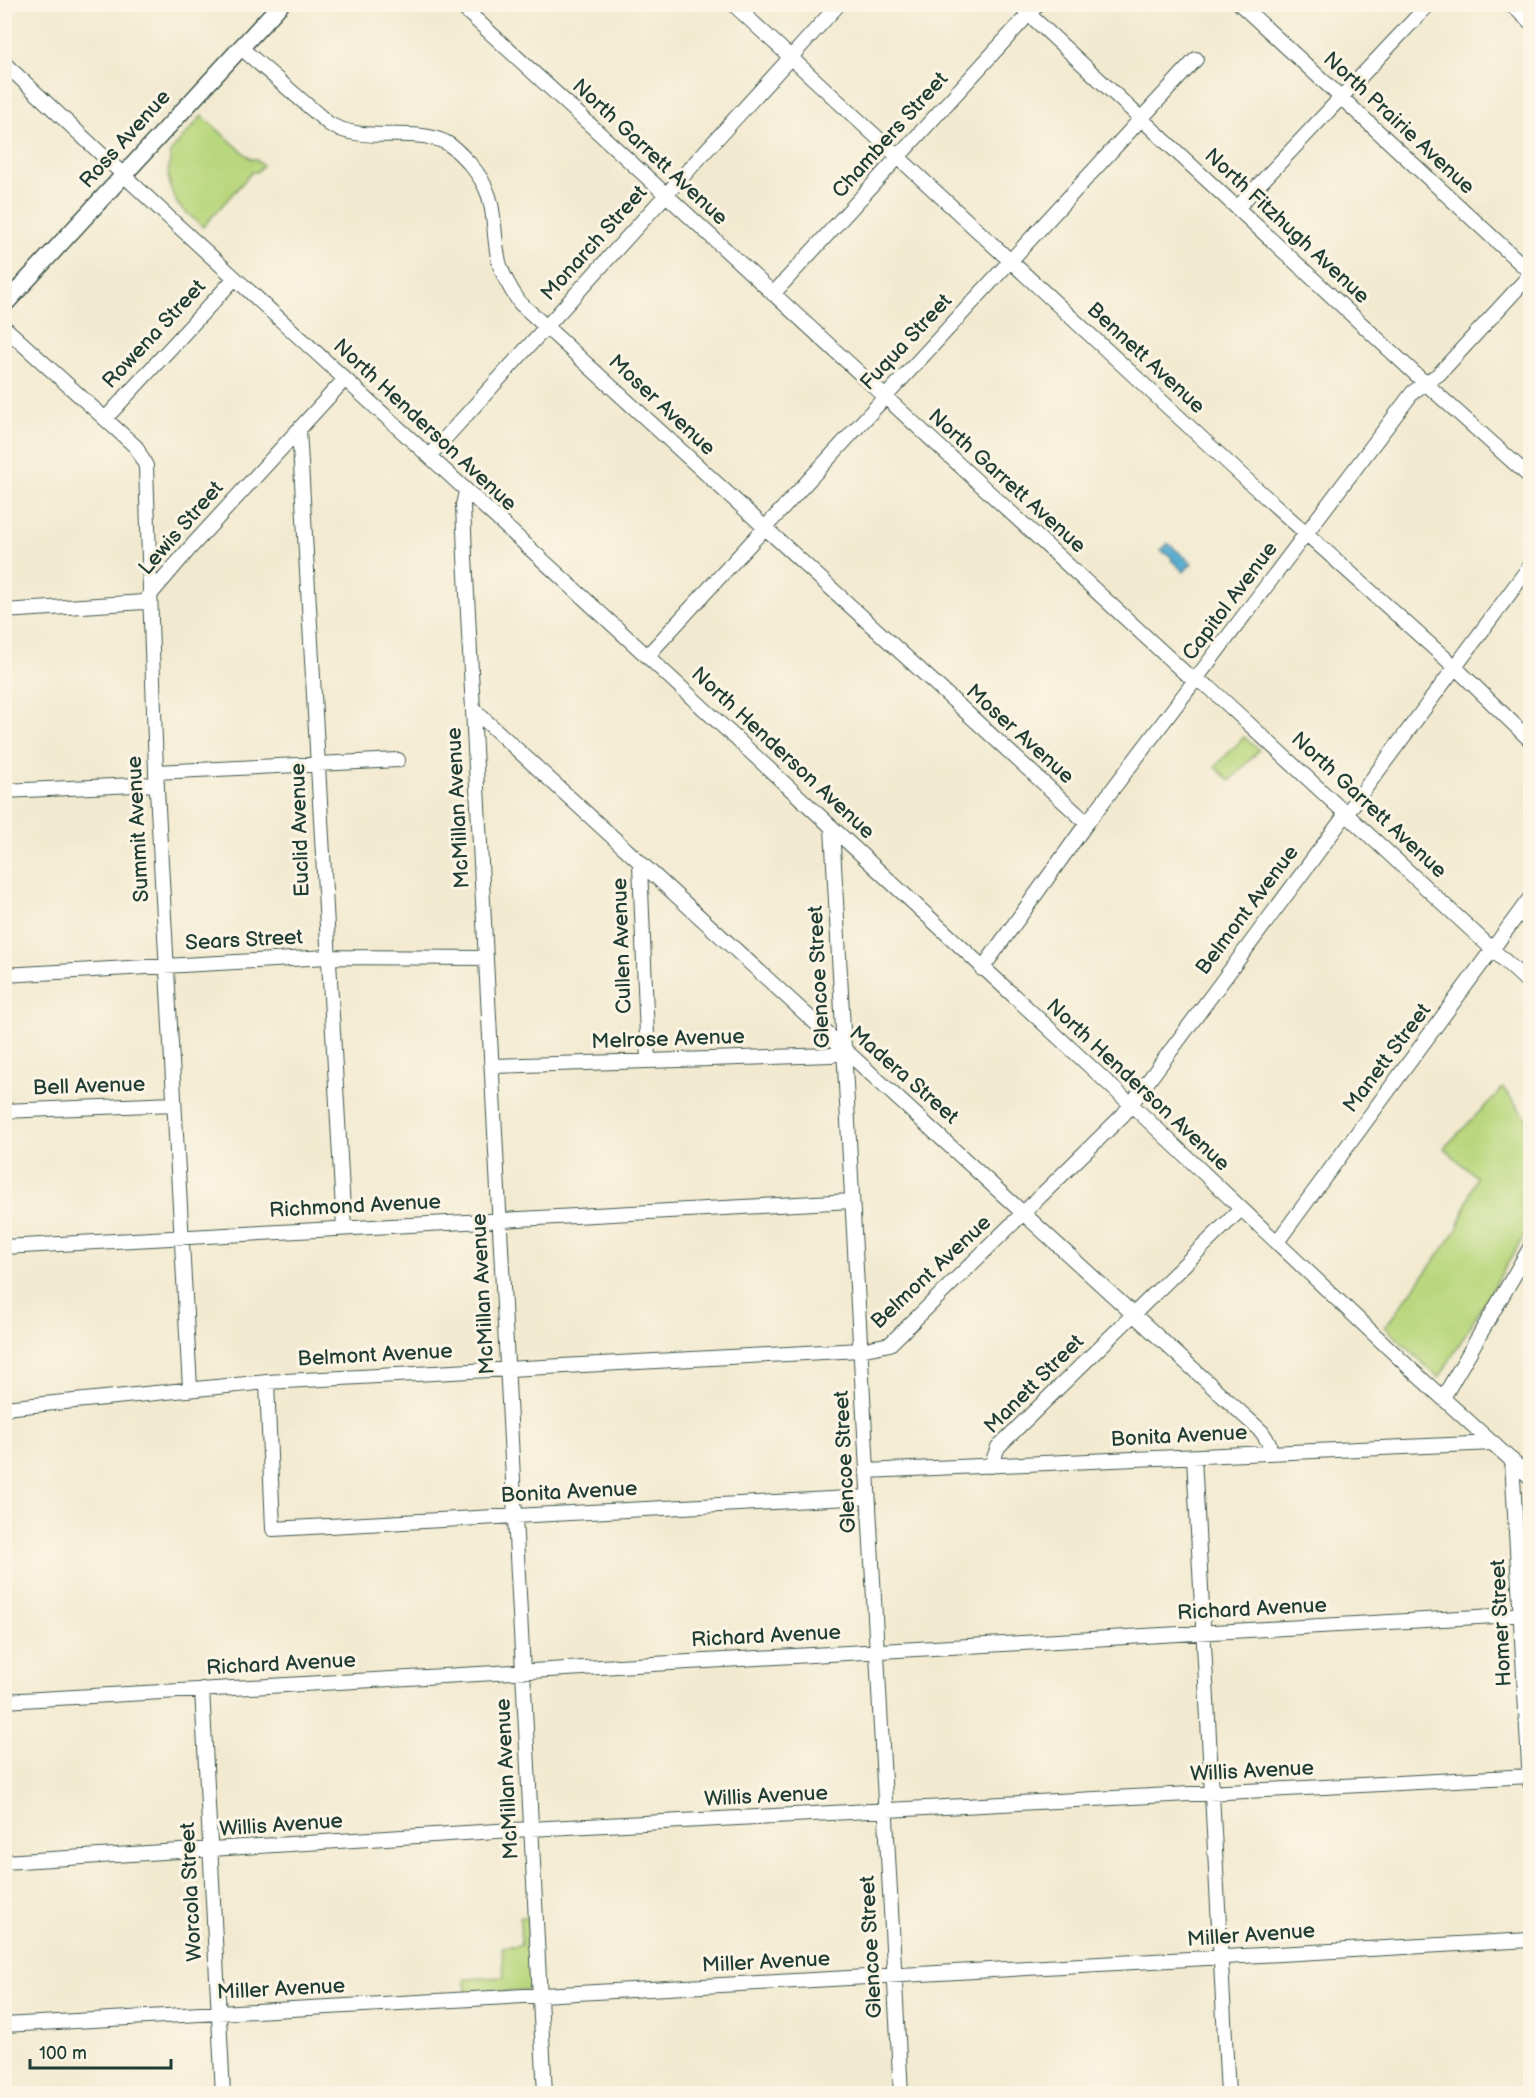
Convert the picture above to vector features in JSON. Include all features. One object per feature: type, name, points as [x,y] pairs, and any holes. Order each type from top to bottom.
[{"type":"main road","name":"Ross Avenue","points":[[4,305],[281,4]]},
{"type":"street","name":"North Garrett Avenue","points":[[459,4],[1185,673],[1210,688],[1530,984]]},
{"type":"street","name":"Bennett Avenue","points":[[733,4],[1250,483],[1308,532],[1455,667],[1530,741]]},
{"type":"street","name":"Monarch Street","points":[[429,456],[839,4]]},
{"type":"street","name":"North Prairie Avenue","points":[[1240,4],[1528,282]]},
{"type":"street","points":[[1237,208],[1429,4]]},
{"type":"street","points":[[1511,4],[1530,22]]},
{"type":"street","name":"North Fitzhugh Avenue","points":[[1028,8],[1141,119],[1425,383],[1530,477]]},
{"type":"street","name":"Chambers Street","points":[[773,294],[899,157],[1028,8]]},
{"type":"street","name":"Moser Avenue","points":[[240,47],[328,124],[338,129],[359,135],[427,137],[446,142],[458,151],[481,177],[491,198],[500,262],[508,287],[520,303],[1087,823]]},
{"type":"street","name":"Fuqua Street","points":[[647,656],[1196,59]]},
{"type":"street","name":"North Henderson Avenue","points":[[4,63],[1130,1104],[1240,1210],[1443,1398],[1530,1476]]},
{"type":"street","name":"Rowena Street","points":[[105,419],[235,278]]},
{"type":"street","name":"Capitol Avenue","points":[[982,969],[1087,823],[1413,392],[1439,374],[1528,282]]},
{"type":"street","name":"Summit Avenue","points":[[4,327],[136,447],[146,466],[156,778],[190,1389]]},
{"type":"street","name":"Lewis Street","points":[[4,611],[144,602],[345,379]]},
{"type":"street","name":"Euclid Avenue","points":[[298,429],[344,1228]]},
{"type":"street","name":"McMillan Avenue","points":[[466,492],[463,506],[545,2094]]},
{"type":"street","name":"Belmont Avenue","points":[[4,1408],[267,1382],[860,1350],[890,1344],[1123,1115],[1530,566]]},
{"type":"street","name":"Madera Street","points":[[475,711],[844,1051],[858,1059],[1262,1432],[1269,1443],[1270,1453]]},
{"type":"street","points":[[4,791],[319,763],[398,760]]},
{"type":"street","name":"Glencoe Street","points":[[832,828],[901,2094]]},
{"type":"street","name":"Cullen Avenue","points":[[640,865],[648,1061]]},
{"type":"street","name":"Manett Street","points":[[1277,1242],[1530,898]]},
{"type":"street","name":"Sears Street","points":[[4,975],[328,957],[486,958]]},
{"type":"street","name":"Melrose Avenue","points":[[492,1066],[832,1055],[844,1051]]},
{"type":"street","name":"Bell Avenue","points":[[4,1111],[174,1104]]},
{"type":"street","name":"Richmond Avenue","points":[[4,1247],[852,1200]]},
{"type":"street","name":"Manett Street","points":[[991,1466],[998,1447],[1240,1210]]},
{"type":"street","points":[[1443,1398],[1530,1248]]},
{"type":"street","name":"Bonita Avenue","points":[[267,1382],[273,1529],[867,1497]]},
{"type":"street","name":"Bonita Avenue","points":[[866,1471],[1494,1443]]},
{"type":"street","points":[[1194,1457],[1228,2094]]},
{"type":"street","name":"Homer Street","points":[[1512,1460],[1526,1614],[1530,1785]]},
{"type":"street","name":"Richard Avenue","points":[[4,1701],[1526,1614]]},
{"type":"street","name":"Worcola Street","points":[[202,1689],[223,2094]]},
{"type":"street","name":"Willis Avenue","points":[[4,1862],[211,1851],[530,1829],[885,1812],[1530,1776]]},
{"type":"street","name":"Miller Avenue","points":[[4,2025],[1530,1940]]},
{"type":"green space","points":[[202,116],[251,159],[263,165],[257,172],[252,172],[203,227],[178,205],[171,190],[168,174],[171,151]]},
{"type":"green space","points":[[1244,737],[1259,750],[1230,781],[1215,767]]},
{"type":"green space","points":[[1503,1088],[1530,1123],[1530,1226],[1439,1378],[1385,1327],[1457,1230],[1476,1177],[1444,1148]]},
{"type":"green space","points":[[520,1917],[528,1917],[531,1985],[527,1990],[466,1994],[465,1979],[504,1977],[502,1947],[521,1945]]},
{"type":"water","points":[[1168,543],[1192,563],[1184,572],[1171,560],[1172,557],[1161,551]]}]
